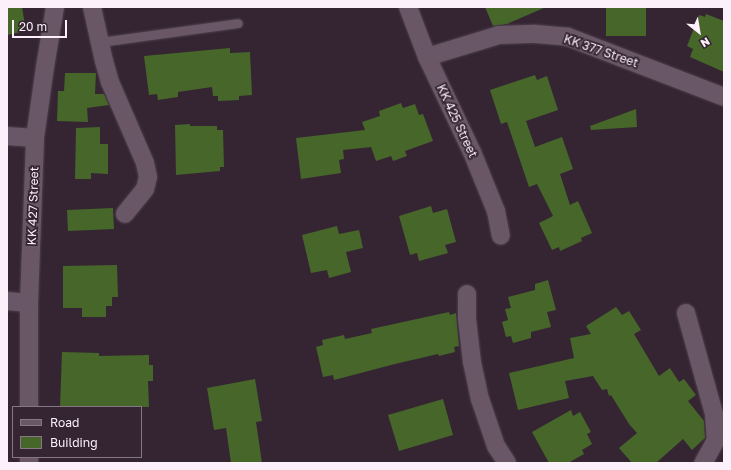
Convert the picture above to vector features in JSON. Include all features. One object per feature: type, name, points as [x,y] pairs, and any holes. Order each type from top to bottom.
[{"type":"street","name":"KK 427 Street","points":[[29,406],[29,303],[35,138],[45,67],[56,7]]},
{"type":"street","points":[[92,7],[110,82],[145,163],[148,177],[145,188],[125,214]]},
{"type":"street","name":"KK 425 Street","points":[[408,7],[427,57],[472,152],[496,211],[501,236]]},
{"type":"street","name":"KK 377 Street","points":[[427,57],[499,35],[536,34],[568,37],[724,97]]},
{"type":"street","points":[[7,136],[35,138]]},
{"type":"street","points":[[467,294],[467,319],[480,399],[496,446],[507,463]]},
{"type":"street","points":[[7,301],[29,303]]},
{"type":"street","points":[[686,313],[714,414],[716,440],[703,463]]},
{"type":"lane","points":[[100,42],[238,23]]},
{"type":"building","points":[[7,7],[22,7],[26,31],[7,35]]},
{"type":"building","points":[[485,7],[546,7],[507,24],[493,26]]},
{"type":"building","points":[[606,7],[646,7],[646,36],[606,36]]},
{"type":"building","points":[[706,14],[724,21],[724,72],[690,57],[693,49],[687,46],[699,15],[705,17]]},
{"type":"building","points":[[230,48],[230,53],[250,52],[252,95],[239,96],[239,100],[218,101],[218,96],[213,96],[212,87],[178,92],[178,97],[158,100],[157,94],[149,95],[144,56]]},
{"type":"building","points":[[65,73],[96,73],[95,94],[104,94],[109,105],[87,108],[88,122],[57,121],[58,91],[64,91]]},
{"type":"building","points":[[535,75],[537,80],[547,76],[558,110],[526,121],[535,147],[562,137],[573,169],[560,174],[570,205],[578,201],[592,233],[581,238],[582,241],[560,251],[559,247],[552,250],[539,223],[553,216],[537,184],[529,187],[507,122],[501,124],[490,90]]},
{"type":"building","points":[[401,103],[403,108],[415,104],[419,115],[423,114],[433,141],[405,151],[407,156],[393,161],[391,156],[376,161],[371,147],[343,150],[344,159],[339,160],[341,173],[301,179],[296,138],[365,130],[362,122],[380,116],[379,111]]},
{"type":"building","points":[[636,109],[637,127],[591,130],[590,126]]},
{"type":"building","points":[[190,124],[190,126],[217,126],[217,130],[223,130],[224,167],[220,167],[220,171],[176,175],[175,125]]},
{"type":"building","points":[[100,127],[100,144],[108,144],[108,174],[91,173],[91,179],[75,179],[76,128]]},
{"type":"building","points":[[431,206],[433,213],[447,209],[456,242],[445,245],[448,253],[419,261],[417,253],[410,255],[399,216]]},
{"type":"building","points":[[113,208],[114,229],[68,231],[67,210]]},
{"type":"building","points":[[337,226],[339,234],[359,230],[363,248],[346,252],[351,272],[329,278],[327,270],[311,273],[302,235]]},
{"type":"building","points":[[117,265],[118,297],[112,297],[112,306],[106,306],[106,317],[82,317],[82,308],[63,308],[63,266]]},
{"type":"building","points":[[548,280],[556,310],[547,312],[551,327],[531,332],[531,338],[513,343],[511,336],[506,337],[502,322],[508,320],[505,309],[511,308],[508,297],[535,290],[535,284]]},
{"type":"building","points":[[616,307],[622,315],[629,311],[641,330],[634,334],[659,376],[670,368],[679,382],[684,379],[696,395],[688,401],[704,421],[705,438],[692,450],[683,439],[656,463],[632,463],[619,448],[637,433],[629,424],[611,395],[609,396],[607,389],[602,390],[593,376],[565,381],[569,398],[518,410],[509,373],[574,358],[570,338],[591,334],[586,326]]},
{"type":"building","points":[[449,312],[450,315],[456,313],[459,346],[454,347],[455,352],[439,356],[438,354],[334,380],[333,375],[323,377],[316,347],[323,345],[322,340],[344,335],[345,339],[372,333],[371,329]]},
{"type":"building","points":[[62,352],[99,353],[99,356],[149,355],[149,365],[153,365],[153,381],[148,381],[149,407],[60,406]]},
{"type":"building","points":[[255,379],[262,421],[256,422],[262,463],[231,463],[226,428],[214,430],[207,388]]},
{"type":"building","points":[[443,399],[453,435],[399,451],[388,415]]},
{"type":"building","points":[[571,410],[573,416],[580,412],[591,432],[587,434],[592,444],[582,450],[584,454],[568,463],[549,463],[532,432]]}]
